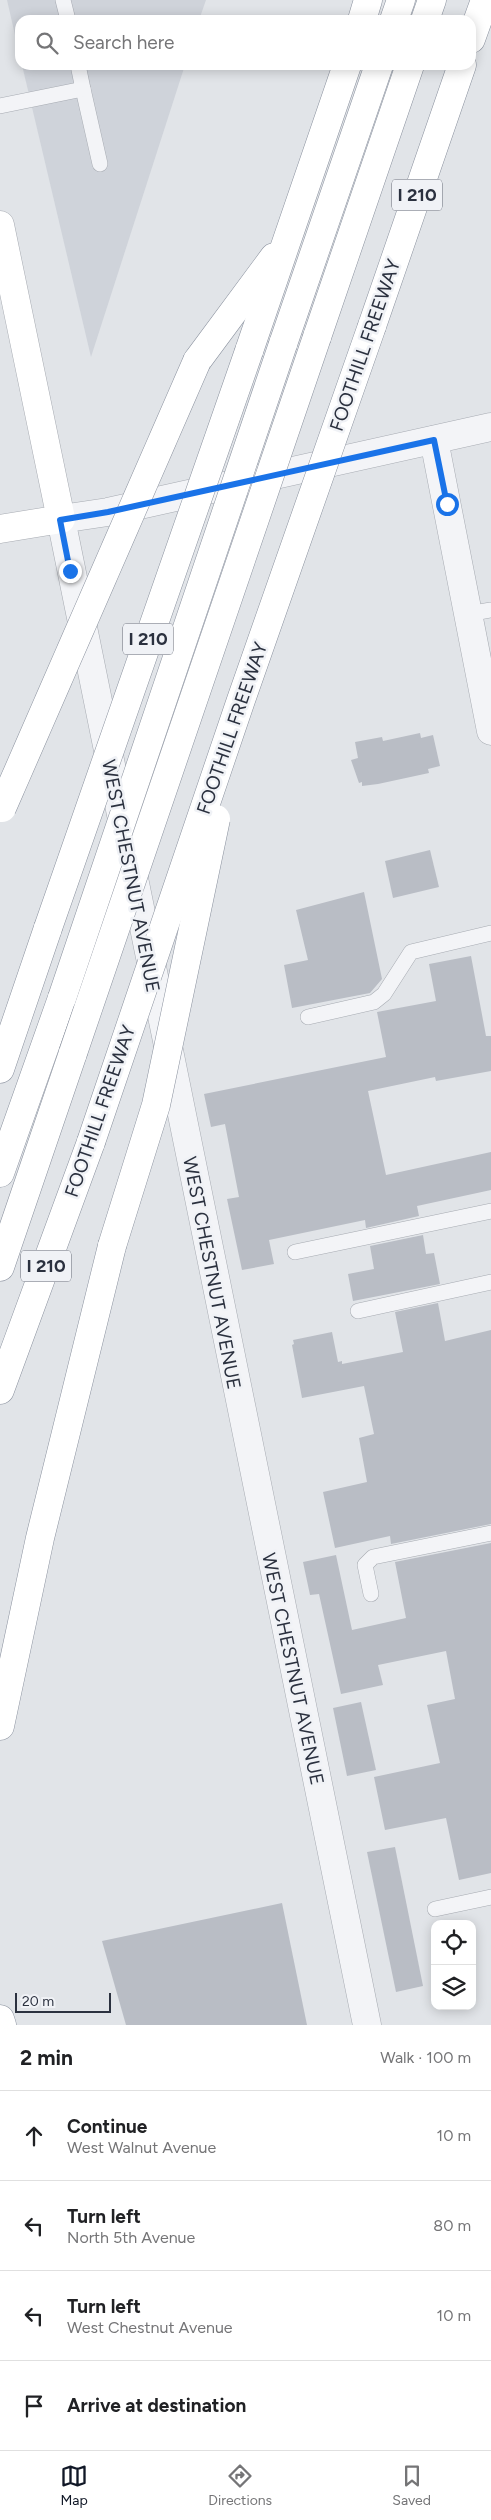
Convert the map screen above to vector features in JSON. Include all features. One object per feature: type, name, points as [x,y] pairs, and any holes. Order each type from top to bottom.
[{"type":"main road","points":[[364,15],[368,0]]},
{"type":"main road","points":[[396,15],[401,0]]},
{"type":"main road","points":[[428,15],[432,0]]},
{"type":"main road","points":[[476,24],[484,0]]},
{"type":"main road","name":"I 210","points":[[0,1069],[291,233],[345,70]]},
{"type":"main road","points":[[0,1172],[62,998],[376,70]]},
{"type":"main road","points":[[0,1267],[408,70]]},
{"type":"main road","name":"FOOTHILL FREEWAY","points":[[0,1390],[91,1142],[241,700],[460,70]]},
{"type":"main road","points":[[0,225],[60,520],[0,529]]},
{"type":"main road","points":[[1,810],[197,361],[291,233]]},
{"type":"main road","points":[[0,1726],[40,1538],[112,1246],[156,1105],[241,700]]},
{"type":"main road","points":[[0,2019],[2,2025]]},
{"type":"street","points":[[60,520],[108,512],[491,428]]},
{"type":"street","points":[[434,440],[480,612],[491,731]]},
{"type":"street","name":"WEST CHESTNUT AVENUE","points":[[60,520],[367,2025]]},
{"type":"lane","points":[[63,0],[67,15]]},
{"type":"lane","points":[[79,70],[100,164]]},
{"type":"lane","points":[[0,106],[83,89]]},
{"type":"lane","points":[[308,1017],[374,1002],[384,994],[412,952],[491,933]]},
{"type":"lane","points":[[295,1252],[491,1211]]},
{"type":"lane","points":[[358,1311],[491,1282]]},
{"type":"lane","points":[[371,1594],[365,1565],[373,1557],[491,1533]]},
{"type":"lane","points":[[435,1909],[491,1897]]},
{"type":"shaded area","points":[[7,0],[206,0],[201,15],[15,15],[15,35]]},
{"type":"shaded area","points":[[23,70],[183,70],[91,357]]},
{"type":"building","points":[[420,733],[421,738],[433,735],[440,766],[428,769],[429,773],[378,784],[362,786],[362,782],[359,783],[351,760],[358,758],[355,742],[382,737],[383,741]]},
{"type":"building","points":[[430,850],[439,887],[393,898],[385,861]]},
{"type":"building","points":[[364,892],[382,979],[370,993],[292,1008],[284,965],[308,960],[296,910]]},
{"type":"building","points":[[471,956],[486,1036],[491,1036],[491,1071],[436,1081],[435,1077],[368,1091],[386,1175],[491,1152],[491,1190],[417,1206],[419,1216],[366,1228],[365,1220],[269,1240],[274,1264],[242,1270],[227,1199],[239,1197],[225,1124],[211,1127],[204,1094],[386,1057],[377,1012],[436,1001],[429,964]]},
{"type":"building","points":[[423,1235],[426,1254],[434,1253],[440,1284],[353,1301],[348,1274],[374,1269],[370,1246]]},
{"type":"building","points":[[438,1303],[445,1341],[491,1330],[491,1524],[391,1544],[390,1536],[335,1548],[323,1492],[367,1482],[359,1438],[374,1434],[364,1386],[302,1398],[292,1345],[294,1344],[293,1340],[332,1332],[338,1362],[342,1361],[342,1364],[403,1352],[395,1312]]},
{"type":"building","points":[[491,1543],[491,1873],[459,1880],[446,1818],[385,1830],[374,1777],[440,1763],[427,1705],[455,1699],[446,1651],[378,1665],[383,1685],[341,1694],[319,1594],[310,1595],[303,1562],[336,1555],[352,1630],[406,1618],[395,1562]]},
{"type":"building","points":[[361,1702],[376,1770],[347,1776],[333,1708]]},
{"type":"building","points":[[395,1847],[423,1986],[396,1992],[367,1852]]},
{"type":"building","points":[[282,1903],[307,2025],[126,2025],[102,1941]]},
{"type":"route","points":[[70,571],[60,520],[108,512],[434,440],[447,504]]}]
